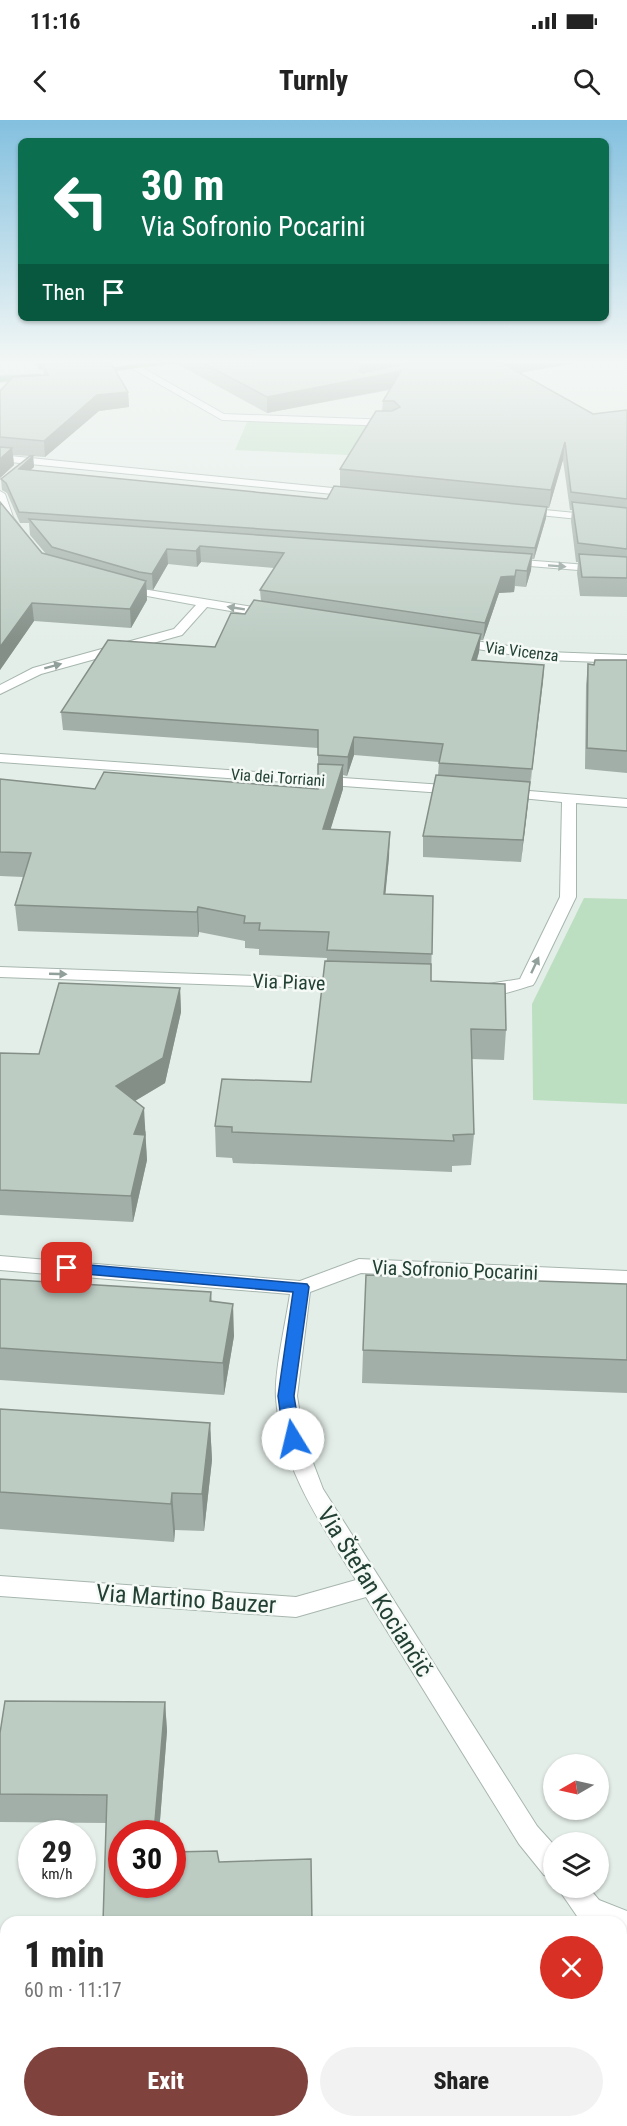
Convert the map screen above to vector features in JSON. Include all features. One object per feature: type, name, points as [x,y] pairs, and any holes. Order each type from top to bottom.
[{"type":"street","points":[[0,458],[369,495]]},
{"type":"street","points":[[14,473],[28,460]]},
{"type":"street","points":[[0,494],[8,518],[23,531]]},
{"type":"street","points":[[510,509],[627,521]]},
{"type":"street","points":[[495,561],[627,571]]},
{"type":"street","points":[[116,586],[139,593],[287,616]]},
{"type":"street","points":[[0,690],[37,671],[178,632],[204,603]]},
{"type":"street","name":"Via Vicenza","points":[[441,640],[547,656],[627,659]]},
{"type":"street","name":"Via dei Torriani","points":[[0,758],[569,797],[627,803]]},
{"type":"street","points":[[464,988],[499,989],[527,982],[567,897],[569,797]]},
{"type":"street","name":"Via Piave","points":[[0,972],[357,984]]},
{"type":"street","name":"Via Sofronio Pocarini","points":[[0,1263],[301,1287],[359,1266],[627,1278]]},
{"type":"street","name":"Via Štefan Kociančič","points":[[301,1287],[286,1396],[293,1439],[313,1492],[528,1835],[543,1853]]},
{"type":"street","name":"Via Martino Bauzer","points":[[0,1586],[296,1607],[370,1586]]},
{"type":"street","points":[[580,1898],[590,1910],[605,1916]]},
{"type":"green space","points":[[584,898],[627,899],[627,1104],[533,1100],[532,1004]]},
{"type":"building","points":[[29,457],[32,457],[19,469],[327,499],[334,486],[547,507],[535,548],[19,512],[6,483],[1,479]]},
{"type":"building","points":[[348,457],[561,457],[551,490],[340,469]]},
{"type":"building","points":[[567,457],[627,457],[627,499],[571,492]]},
{"type":"building","points":[[0,502],[42,553],[146,581],[130,609],[32,603],[0,647]]},
{"type":"building","points":[[572,502],[627,508],[627,549],[578,543]]},
{"type":"building","points":[[29,519],[532,554],[527,571],[516,570],[515,576],[501,577],[485,623],[260,590],[284,553],[200,546],[196,551],[167,549],[152,574],[139,572],[52,547]]},
{"type":"building","points":[[579,554],[627,557],[627,578],[582,577]]},
{"type":"building","points":[[254,600],[481,634],[472,660],[544,665],[532,769],[439,763],[443,744],[354,737],[348,757],[318,755],[318,730],[61,712],[108,640],[215,647],[231,613],[245,614]]},
{"type":"building","points":[[595,660],[627,660],[627,751],[587,748],[588,664],[594,665]]},
{"type":"building","points":[[318,764],[343,765],[323,829],[390,832],[384,894],[433,896],[432,954],[327,950],[329,932],[259,930],[260,923],[244,923],[245,916],[198,907],[197,912],[15,905],[31,853],[0,852],[0,779],[95,789],[104,772],[318,789]]},
{"type":"building","points":[[436,775],[530,782],[523,840],[423,836]]},
{"type":"building","points":[[325,961],[431,964],[431,981],[505,984],[506,1030],[471,1029],[474,1134],[453,1135],[454,1141],[232,1132],[232,1127],[215,1126],[222,1079],[311,1082]]},
{"type":"building","points":[[59,983],[180,988],[163,1058],[116,1086],[144,1108],[134,1134],[145,1135],[131,1196],[0,1190],[0,1053],[39,1054]]},
{"type":"building","points":[[366,1275],[627,1284],[627,1360],[363,1350]]},
{"type":"building","points":[[0,1279],[211,1292],[210,1301],[233,1304],[223,1363],[0,1348]]},
{"type":"building","points":[[0,1409],[210,1423],[202,1494],[172,1493],[171,1504],[0,1492]]},
{"type":"building","points":[[5,1701],[165,1702],[155,1820],[108,1820],[108,1898],[186,1898],[186,1852],[217,1851],[219,1862],[311,1859],[312,1916],[103,1916],[107,1795],[0,1794],[0,1733]]},
{"type":"route","points":[[67,1268],[301,1287],[286,1396],[293,1439]]}]
